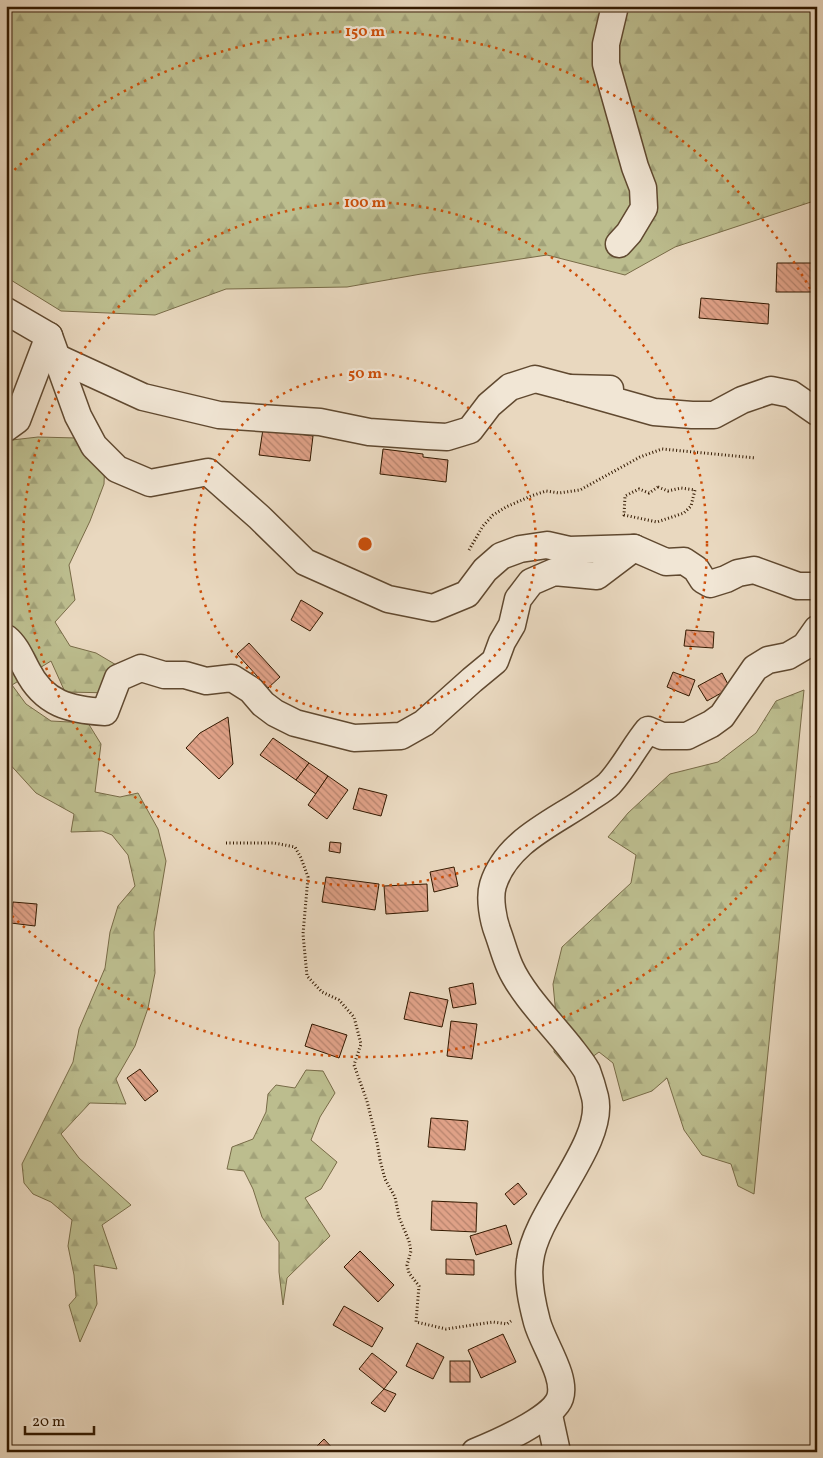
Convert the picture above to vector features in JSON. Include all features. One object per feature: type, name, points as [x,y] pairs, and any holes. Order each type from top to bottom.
[{"type":"street","points":[[615,6],[606,44],[606,64],[635,167],[643,188],[644,208],[629,233],[619,244]]},
{"type":"street","points":[[6,311],[53,347],[143,397],[219,415],[320,422],[369,432],[446,437],[470,430],[489,405],[510,387],[535,379],[654,412],[714,415],[742,400],[771,390],[791,394],[817,412]]},
{"type":"street","points":[[6,428],[17,420],[53,347]]},
{"type":"street","points":[[53,347],[78,416],[94,446],[116,469],[150,483],[208,472],[259,517],[305,562],[388,600],[433,608],[467,594],[485,570],[501,556],[520,549],[547,545],[569,550],[634,548],[666,562],[684,561],[696,569],[703,580],[710,584],[738,573],[754,570],[798,586],[817,586]]},
{"type":"street","points":[[569,388],[610,389]]},
{"type":"street","points":[[6,638],[13,644],[30,677],[45,695],[60,705],[75,709],[105,712],[118,678],[141,668],[164,674],[186,675],[206,681],[232,678],[251,690],[263,704],[275,713],[295,723],[319,730],[354,738],[401,736],[424,723],[495,661],[502,642],[512,625],[518,599],[531,582],[554,572],[597,576],[634,548]]},
{"type":"street","points":[[475,1452],[497,1443],[549,1415],[560,1399],[562,1382],[538,1324],[530,1285],[530,1260],[539,1229],[564,1187],[590,1136],[595,1117],[596,1100],[587,1072],[573,1051],[529,997],[510,968],[493,918],[493,886],[508,856],[536,833],[608,786],[622,769],[648,730],[662,736],[687,736],[711,724],[722,716],[755,668],[768,660],[788,656],[806,646],[817,629]]},
{"type":"street","points":[[549,1415],[557,1452]]},
{"type":"path","points":[[464,557],[483,526],[493,515],[506,507],[546,491],[559,493],[580,490],[640,456],[662,449],[756,458]]},
{"type":"path","points":[[658,487],[668,491],[681,488],[695,490],[690,506],[684,512],[657,522],[624,515],[625,496],[639,489],[649,493],[658,487]]},
{"type":"path","points":[[226,843],[274,843],[294,847],[302,858],[308,877],[303,934],[307,976],[322,992],[338,1000],[354,1017],[361,1044],[354,1065],[366,1101],[382,1170],[395,1197],[400,1217],[410,1241],[412,1251],[407,1265],[409,1273],[419,1286],[416,1322],[446,1328],[493,1322],[507,1324],[534,1305]]},
{"type":"green space","points":[[6,6],[817,6],[817,200],[675,247],[625,275],[547,255],[347,287],[226,289],[155,315],[61,311],[6,277]]},
{"type":"green space","points":[[38,437],[77,438],[105,456],[104,484],[90,521],[69,565],[75,600],[55,622],[70,646],[96,653],[123,669],[114,693],[65,692],[51,661],[12,685],[26,704],[51,721],[88,723],[101,744],[95,792],[120,797],[138,793],[158,829],[166,861],[154,932],[155,973],[148,1008],[135,1046],[116,1079],[126,1104],[90,1103],[61,1134],[79,1158],[131,1205],[102,1225],[117,1269],[94,1265],[97,1304],[80,1342],[69,1305],[76,1297],[68,1246],[72,1220],[51,1202],[33,1194],[24,1183],[22,1164],[73,1062],[79,1029],[105,968],[110,932],[118,906],[135,886],[128,855],[112,835],[102,831],[71,832],[74,814],[36,793],[6,760],[6,446],[12,440]]},
{"type":"green space","points":[[804,690],[754,1194],[738,1186],[731,1164],[702,1155],[684,1130],[667,1078],[652,1091],[623,1101],[613,1063],[599,1052],[572,1072],[554,1052],[557,1025],[553,984],[562,947],[631,883],[636,855],[608,837],[628,813],[670,774],[718,762],[756,733],[776,701]]},
{"type":"green space","points":[[306,1070],[323,1071],[335,1093],[320,1117],[311,1140],[337,1162],[321,1189],[305,1198],[330,1236],[287,1278],[283,1305],[279,1272],[279,1242],[262,1217],[253,1189],[244,1171],[227,1169],[232,1147],[253,1139],[266,1112],[268,1094],[276,1085],[295,1088]]},
{"type":"building","points":[[777,263],[817,263],[817,292],[776,292]]},
{"type":"building","points":[[701,298],[769,304],[768,324],[699,318]]},
{"type":"building","points":[[263,429],[313,436],[310,461],[259,455]]},
{"type":"building","points":[[383,449],[423,454],[423,457],[448,460],[446,482],[380,474]]},
{"type":"building","points":[[301,600],[323,613],[310,631],[291,620]]},
{"type":"building","points":[[686,630],[714,632],[713,648],[684,646]]},
{"type":"building","points":[[249,643],[280,677],[268,688],[237,654]]},
{"type":"building","points":[[673,672],[695,680],[689,696],[667,687]]},
{"type":"building","points":[[722,673],[730,688],[707,701],[698,686]]},
{"type":"building","points":[[228,717],[233,764],[219,779],[186,748],[200,733]]},
{"type":"building","points":[[273,738],[309,763],[296,780],[260,755]]},
{"type":"building","points":[[309,763],[328,776],[316,794],[296,780]]},
{"type":"building","points":[[328,776],[348,790],[327,819],[308,805]]},
{"type":"building","points":[[359,788],[387,795],[381,816],[353,809]]},
{"type":"building","points":[[330,842],[341,843],[340,853],[329,851]]},
{"type":"building","points":[[454,867],[458,886],[434,892],[430,872]]},
{"type":"building","points":[[326,877],[379,884],[375,910],[322,902]]},
{"type":"building","points":[[427,884],[428,911],[386,914],[384,886]]},
{"type":"building","points":[[13,902],[37,904],[35,926],[11,923]]},
{"type":"building","points":[[473,983],[476,1004],[453,1008],[449,988]]},
{"type":"building","points":[[410,992],[448,1000],[442,1027],[404,1019]]},
{"type":"building","points":[[451,1021],[477,1024],[472,1059],[447,1056]]},
{"type":"building","points":[[312,1024],[347,1035],[339,1058],[305,1046]]},
{"type":"building","points":[[140,1069],[158,1091],[145,1101],[127,1078]]},
{"type":"building","points":[[431,1118],[468,1121],[465,1150],[428,1147]]},
{"type":"building","points":[[518,1183],[527,1194],[514,1205],[505,1194]]},
{"type":"building","points":[[432,1201],[477,1203],[476,1232],[431,1230]]},
{"type":"building","points":[[506,1225],[512,1244],[476,1255],[470,1236]]},
{"type":"building","points":[[360,1251],[394,1285],[378,1302],[344,1267]]},
{"type":"building","points":[[446,1259],[474,1260],[474,1275],[446,1274]]},
{"type":"building","points":[[344,1306],[383,1328],[372,1347],[333,1325]]},
{"type":"building","points":[[503,1334],[516,1362],[481,1378],[468,1350]]},
{"type":"building","points":[[417,1343],[444,1357],[433,1379],[406,1366]]},
{"type":"building","points":[[372,1353],[397,1372],[384,1389],[359,1369]]},
{"type":"building","points":[[450,1361],[470,1361],[470,1382],[450,1382]]},
{"type":"building","points":[[384,1389],[396,1394],[385,1412],[371,1403]]},
{"type":"building","points":[[324,1439],[336,1452],[311,1452]]}]
